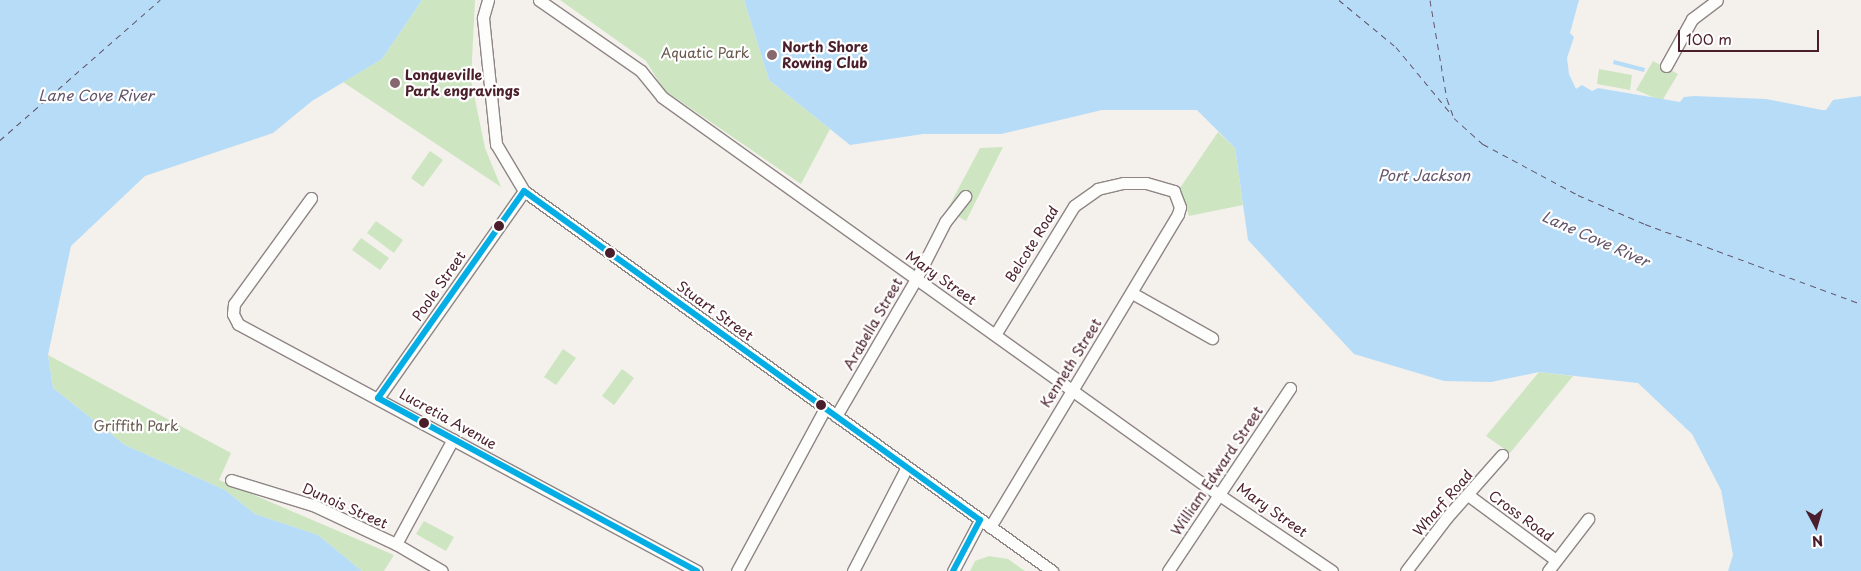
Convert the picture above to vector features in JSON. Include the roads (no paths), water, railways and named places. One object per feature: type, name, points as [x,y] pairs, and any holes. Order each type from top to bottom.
[{"type":"street","name":"Stuart Street","points":[[488,0],[483,18],[496,144],[524,192],[1052,571]]},
{"type":"street","name":"Mary Street","points":[[539,0],[640,71],[662,97],[1206,486],[1221,494],[1332,571]]},
{"type":"street","points":[[1666,66],[1692,19],[1717,0]]},
{"type":"street","name":"Belcote Road","points":[[995,335],[1060,225],[1074,206],[1090,194],[1109,185],[1134,181],[1146,183],[1174,191],[1180,207],[1178,214]]},
{"type":"street","name":"Poole Street","points":[[378,398],[524,192]]},
{"type":"street","name":"Arabella Street","points":[[836,416],[916,279],[945,222],[965,196]]},
{"type":"street","name":"Lucretia Avenue","points":[[311,198],[234,304],[233,314],[238,324],[697,571]]},
{"type":"street","name":"Kenneth Street","points":[[990,527],[1178,214]]},
{"type":"street","points":[[1132,292],[1212,338]]},
{"type":"street","name":"William Edward Street","points":[[1168,571],[1290,388]]},
{"type":"street","points":[[737,571],[825,408]]},
{"type":"street","points":[[396,544],[453,439]]},
{"type":"street","name":"Wharf Road","points":[[1406,571],[1446,517],[1468,495],[1502,455]]},
{"type":"street","points":[[853,571],[907,467]]},
{"type":"street","name":"Dunois Street","points":[[232,480],[313,505],[396,544],[442,571]]},
{"type":"street","name":"Cross Road","points":[[1468,495],[1556,560]]},
{"type":"street","points":[[1548,571],[1588,519]]},
{"type":"street","points":[[953,571],[980,520]]},
{"type":"water","name":"Lane Cove River","points":[[0,0],[422,0],[382,59],[312,101],[273,133],[145,176],[71,246],[48,355],[53,388],[125,445],[225,490],[255,514],[318,535],[362,571],[0,571]]},
{"type":"water","name":"Port Jackson","points":[[744,0],[1579,0],[1570,33],[1574,37],[1567,58],[1569,74],[1576,89],[1582,85],[1592,91],[1598,88],[1680,102],[1684,97],[1694,96],[1766,99],[1822,110],[1826,110],[1833,100],[1861,96],[1861,571],[1728,571],[1733,555],[1721,490],[1692,434],[1638,383],[1539,372],[1491,382],[1444,381],[1354,354],[1248,240],[1235,148],[1197,110],[1102,110],[1001,134],[923,134],[850,145],[769,80]]},
{"type":"water","points":[[1614,60],[1645,68],[1644,72],[1613,64]]},
{"type":"place","name":"North Shore Rowing Club","points":[[772,55]]},
{"type":"place","name":"Longueville Park engravings","points":[[395,83]]},
{"type":"park label","name":"Aquatic Park","points":[[705,53]]},
{"type":"park label","name":"Griffith Park","points":[[136,426]]}]
